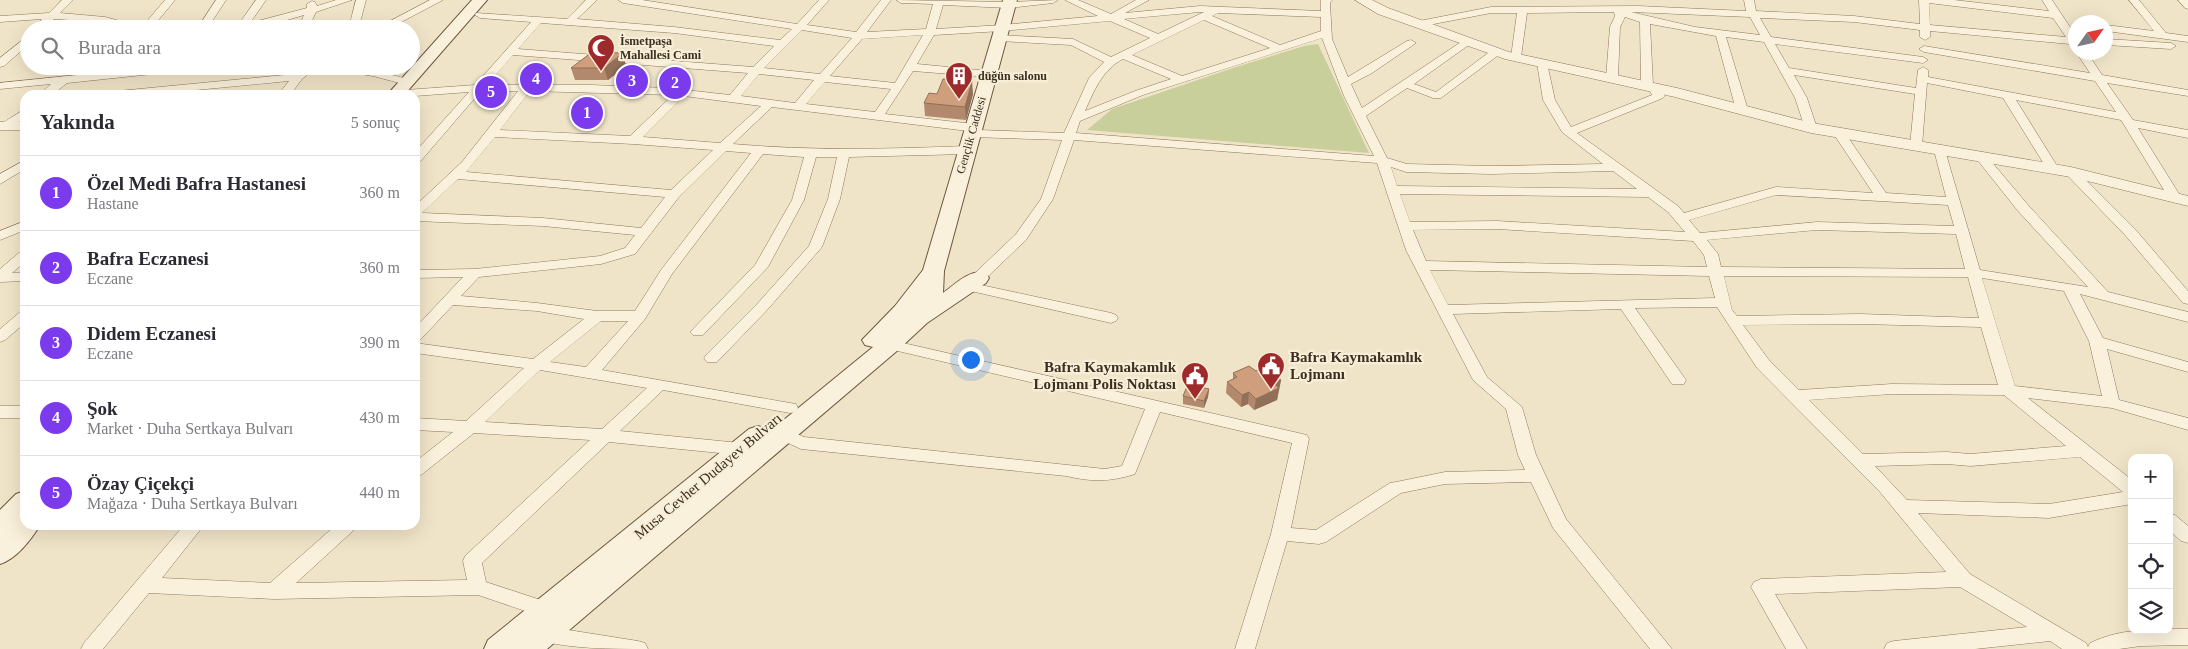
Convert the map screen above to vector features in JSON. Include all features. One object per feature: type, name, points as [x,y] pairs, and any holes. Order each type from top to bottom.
[{"type":"main road","points":[[420,74],[480,8],[493,0]]},
{"type":"main road","name":"Gençlik Caddesi","points":[[924,297],[1009,2]]},
{"type":"main road","points":[[406,90],[419,75]]},
{"type":"main road","name":"Musa Cevher Dudayev Bulvarı","points":[[538,631],[740,449],[924,297],[973,282]]},
{"type":"main road","name":"Musa Cevher Dudayev Bulvarı","points":[[499,649],[538,631],[783,434],[890,345],[924,297],[973,282]]},
{"type":"main road","points":[[0,527],[18,509]]},
{"type":"main road","points":[[0,553],[18,509]]},
{"type":"street","points":[[47,20],[68,0]]},
{"type":"street","points":[[153,20],[170,0]]},
{"type":"street","points":[[208,20],[221,0]]},
{"type":"street","points":[[247,20],[261,0]]},
{"type":"street","points":[[276,20],[312,5],[347,0]]},
{"type":"street","points":[[355,20],[361,0]]},
{"type":"street","points":[[398,20],[438,0]]},
{"type":"street","points":[[570,21],[592,0]]},
{"type":"street","points":[[623,0],[656,2],[799,28],[859,36],[930,32],[1001,33],[1073,42],[1180,79]]},
{"type":"street","points":[[734,98],[754,70],[799,28],[824,0]]},
{"type":"street","points":[[798,106],[859,36],[886,0]]},
{"type":"street","points":[[901,0],[940,2],[1053,0]]},
{"type":"street","points":[[1070,0],[1156,37]]},
{"type":"street","points":[[1110,17],[1144,0]]},
{"type":"street","points":[[1190,0],[1218,9]]},
{"type":"street","points":[[973,282],[1021,237],[1048,199],[1075,119],[1095,78],[1116,58],[1156,37],[1238,0]]},
{"type":"street","points":[[1362,0],[1383,11],[1418,24],[1496,52],[1516,57],[1651,87],[1811,128],[2071,172],[2181,199]]},
{"type":"street","points":[[1594,0],[1645,20],[1720,33],[1818,46],[1924,54],[2098,78],[2188,93]]},
{"type":"street","points":[[1750,0],[1750,9],[1801,98],[1811,128]]},
{"type":"street","points":[[1916,146],[1926,28],[1924,0]]},
{"type":"street","points":[[1929,0],[2068,22]]},
{"type":"street","points":[[2047,0],[2068,33]]},
{"type":"street","points":[[2134,0],[2163,36]]},
{"type":"street","points":[[2183,0],[2188,6]]},
{"type":"street","points":[[633,26],[656,2]]},
{"type":"street","points":[[878,116],[898,87],[930,32],[940,2]]},
{"type":"street","points":[[306,20],[312,5]]},
{"type":"street","points":[[1418,24],[1465,10],[1618,9],[1637,5],[1753,14],[1854,19],[2068,41]]},
{"type":"street","points":[[1001,33],[1110,17],[1200,8],[1326,7],[1327,39],[1345,83],[1382,160],[1421,266],[1443,310],[1481,380],[1514,407],[1527,455],[1559,523],[1662,649]]},
{"type":"street","points":[[480,8],[539,19],[633,26],[783,44]]},
{"type":"street","points":[[1516,57],[1522,9]]},
{"type":"street","points":[[1612,78],[1615,27],[1620,16],[1618,9]]},
{"type":"street","points":[[0,19],[52,15],[114,20]]},
{"type":"street","points":[[1203,16],[1279,48]]},
{"type":"street","points":[[420,154],[512,52],[539,19]]},
{"type":"street","points":[[1568,132],[1659,96],[1651,87],[1644,36],[1645,20]]},
{"type":"street","points":[[2113,29],[2188,39]]},
{"type":"street","points":[[1075,119],[1139,93],[1180,79],[1327,33]]},
{"type":"street","points":[[1720,33],[1742,110]]},
{"type":"street","points":[[1360,115],[1468,42]]},
{"type":"street","points":[[2113,42],[2188,47]]},
{"type":"street","points":[[1345,83],[1368,72],[1411,43]]},
{"type":"street","points":[[2,60],[20,45]]},
{"type":"street","points":[[1818,46],[1823,56]]},
{"type":"street","points":[[512,52],[754,70],[898,87]]},
{"type":"street","points":[[1405,84],[1437,96],[1496,52]]},
{"type":"street","points":[[2,60],[20,55]]},
{"type":"street","points":[[2086,60],[2181,199]]},
{"type":"street","points":[[1542,63],[1549,100],[1568,132],[1673,209],[1711,254],[1725,310],[1763,364],[1860,460],[1902,506],[1963,579],[2080,649]]},
{"type":"street","points":[[909,66],[989,74]]},
{"type":"street","points":[[1786,71],[1921,92]]},
{"type":"street","points":[[0,86],[98,75]]},
{"type":"street","points":[[288,90],[301,75]]},
{"type":"street","points":[[377,75],[403,90]]},
{"type":"street","points":[[161,90],[298,77]]},
{"type":"street","points":[[1922,79],[2007,95],[2188,134]]},
{"type":"street","points":[[51,90],[63,80]]},
{"type":"street","points":[[420,90],[479,88],[600,88],[682,92],[878,116],[971,137]]},
{"type":"street","points":[[420,208],[466,165],[527,88]]},
{"type":"street","points":[[633,140],[682,92]]},
{"type":"street","points":[[2007,95],[2053,169]]},
{"type":"street","points":[[420,274],[475,273],[601,260],[630,251],[674,194],[771,102]]},
{"type":"street","points":[[4,126],[20,115]]},
{"type":"street","points":[[4,126],[20,126]]},
{"type":"street","points":[[1839,132],[1882,197]]},
{"type":"street","points":[[492,133],[633,140],[721,148],[811,153],[844,153],[971,137],[1070,135],[1179,142],[1382,160],[1406,168],[1491,170],[1614,167]]},
{"type":"street","points":[[591,372],[640,316],[666,272],[760,150]]},
{"type":"street","points":[[1940,150],[1987,323],[2008,390],[2128,487]]},
{"type":"street","points":[[698,332],[761,267],[798,200],[811,153]]},
{"type":"street","points":[[712,358],[763,306],[815,246],[834,199],[844,153]]},
{"type":"street","points":[[1981,157],[2023,208],[2104,296]]},
{"type":"street","points":[[0,167],[20,165]]},
{"type":"street","points":[[0,180],[20,168]]},
{"type":"street","points":[[2071,172],[2130,232],[2188,300]]},
{"type":"street","points":[[455,176],[674,194]]},
{"type":"street","points":[[1393,190],[1651,194]]},
{"type":"street","points":[[1681,218],[1776,191],[1953,200]]},
{"type":"street","points":[[420,217],[544,222],[645,232]]},
{"type":"street","points":[[1405,226],[1497,225],[1696,236],[1817,226],[1961,230]]},
{"type":"street","points":[[0,236],[20,227]]},
{"type":"street","points":[[0,277],[20,259]]},
{"type":"street","points":[[1421,266],[1563,271],[1716,273],[1973,273],[2144,303],[2188,317]]},
{"type":"street","points":[[420,332],[475,273]]},
{"type":"street","points":[[0,277],[20,276]]},
{"type":"street","points":[[973,282],[1111,318]]},
{"type":"street","points":[[2070,289],[2097,341],[2112,403]]},
{"type":"street","points":[[450,300],[537,307],[597,316],[640,316]]},
{"type":"street","points":[[1443,310],[1723,302]]},
{"type":"street","points":[[1625,304],[1678,380]]},
{"type":"street","points":[[420,467],[470,427],[537,364],[597,316]]},
{"type":"street","points":[[0,337],[20,319]]},
{"type":"street","points":[[1733,321],[1860,319],[1987,323]]},
{"type":"street","points":[[2097,341],[2188,367]]},
{"type":"street","points":[[890,345],[1301,439],[1280,534],[1245,649]]},
{"type":"street","points":[[420,349],[591,372],[790,408]]},
{"type":"street","points":[[478,587],[472,561],[660,384]]},
{"type":"street","points":[[1795,396],[1892,389],[2008,390],[2112,403],[2188,424]]},
{"type":"street","points":[[783,434],[801,443],[1066,470],[1082,475],[1114,476],[1130,470],[1156,405]]},
{"type":"street","points":[[420,424],[572,432],[602,437],[740,449]]},
{"type":"street","points":[[1860,460],[1947,458],[1970,460],[2083,451]]},
{"type":"street","points":[[1280,534],[1319,537],[1396,488],[1445,478],[1537,476]]},
{"type":"street","points":[[1902,506],[2049,512],[2128,498]]},
{"type":"street","points":[[2173,523],[2188,536]]},
{"type":"street","points":[[91,649],[191,530]]},
{"type":"street","points":[[274,591],[342,530]]},
{"type":"street","points":[[1797,649],[1761,587],[1963,579]]},
{"type":"street","points":[[145,585],[274,591],[478,587],[538,631],[638,649]]},
{"type":"street","points":[[1894,649],[2051,633]]},
{"type":"street","points":[[2097,649],[2110,642],[2120,640],[2188,637]]},
{"type":"green space","points":[[1318,44],[1369,153],[1087,130],[1112,109],[1236,67],[1304,46]]},
{"type":"building","points":[[592,52],[623,53],[604,68],[571,68]]},
{"type":"building","points":[[943,79],[972,81],[965,107],[924,103],[929,93],[937,94]]},
{"type":"building","points":[[1249,366],[1256,371],[1262,368],[1267,373],[1271,372],[1281,380],[1273,383],[1279,388],[1256,399],[1249,392],[1242,395],[1227,382],[1237,377],[1233,373]]},
{"type":"building","points":[[1188,384],[1209,389],[1204,401],[1183,396]]},
{"type":"place","name":"İsmetpaşa Mahallesi Cami","points":[[601,72]]},
{"type":"place","name":"Şok","points":[[536,79]]},
{"type":"place","name":"Didem Eczanesi","points":[[632,81]]},
{"type":"place","name":"Bafra Eczanesi","points":[[675,83]]},
{"type":"place","name":"Özay Çiçekçi","points":[[491,92]]},
{"type":"place","name":"düğün salonu","points":[[959,100]]},
{"type":"place","name":"Özel Medi Bafra Hastanesi","points":[[587,113]]},
{"type":"place","name":"Bafra Kaymakamlık Lojmanı","points":[[1271,390]]},
{"type":"place","name":"Bafra Kaymakamlık Lojmanı Polis Noktası","points":[[1195,400]]}]
